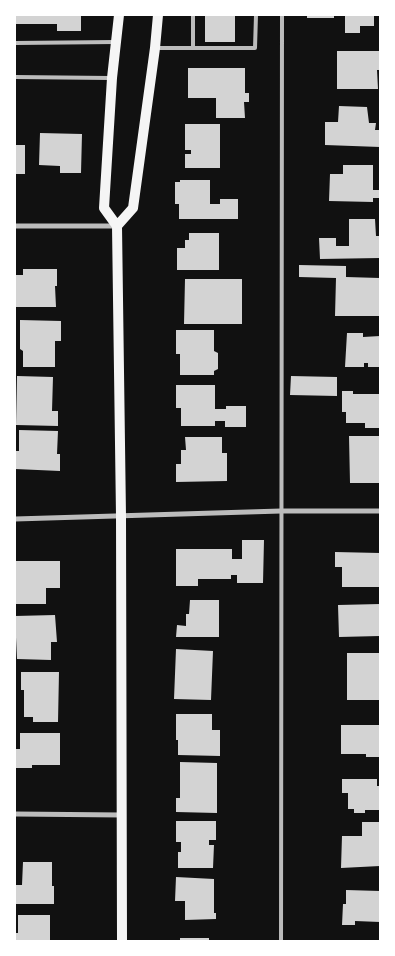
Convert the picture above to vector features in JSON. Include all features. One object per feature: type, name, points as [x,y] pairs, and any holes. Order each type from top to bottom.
[{"type":"main road","points":[[119,15],[112,78],[104,208],[117,226],[121,516],[122,941]]},
{"type":"main road","points":[[117,226],[133,208],[158,15]]},
{"type":"street","points":[[15,226],[117,226]]},
{"type":"street","points":[[15,519],[281,511],[380,511]]},
{"type":"street","points":[[15,814],[122,815]]},
{"type":"lane","points":[[193,15],[193,48]]},
{"type":"lane","points":[[155,48],[255,48],[256,15]]},
{"type":"lane","points":[[281,941],[282,15]]},
{"type":"lane","points":[[15,43],[116,42]]},
{"type":"lane","points":[[15,77],[112,78]]},
{"type":"building","points":[[15,15],[81,15],[81,31],[57,31],[57,24],[15,24]]},
{"type":"building","points":[[205,15],[235,15],[235,42],[205,42]]},
{"type":"building","points":[[307,15],[334,15],[334,18],[307,18]]},
{"type":"building","points":[[345,15],[374,15],[374,26],[360,26],[360,33],[345,33]]},
{"type":"building","points":[[337,51],[380,51],[380,70],[377,70],[378,89],[337,89]]},
{"type":"building","points":[[188,68],[245,68],[245,93],[249,93],[249,102],[244,102],[245,118],[216,118],[216,98],[188,98]]},
{"type":"building","points":[[339,106],[367,107],[369,123],[376,123],[375,130],[380,130],[380,147],[325,145],[325,122],[338,122]]},
{"type":"building","points":[[185,124],[220,124],[220,168],[185,168],[185,154],[191,154],[191,150],[185,150]]},
{"type":"building","points":[[40,133],[82,134],[81,173],[60,173],[60,166],[39,165]]},
{"type":"building","points":[[15,145],[25,145],[25,174],[15,174]]},
{"type":"building","points":[[343,165],[373,165],[373,190],[380,190],[380,198],[373,198],[373,202],[329,201],[330,174],[343,174]]},
{"type":"building","points":[[180,180],[210,180],[210,204],[220,204],[220,199],[238,199],[238,219],[179,219],[179,204],[175,204],[175,182],[180,182]]},
{"type":"building","points":[[349,219],[375,219],[376,236],[380,236],[380,258],[320,259],[319,238],[336,238],[336,246],[349,246]]},
{"type":"building","points":[[189,233],[219,233],[219,270],[177,270],[177,248],[185,248],[185,240],[189,240]]},
{"type":"building","points":[[299,265],[346,266],[346,277],[380,278],[380,316],[335,316],[336,278],[299,277]]},
{"type":"building","points":[[23,269],[57,269],[57,286],[55,286],[56,307],[16,307],[15,275],[23,275]]},
{"type":"building","points":[[185,279],[242,279],[242,324],[184,324]]},
{"type":"building","points":[[20,320],[61,321],[61,341],[55,341],[55,367],[23,367],[23,351],[20,349]]},
{"type":"building","points":[[176,330],[214,330],[214,351],[218,353],[218,369],[214,371],[214,375],[180,375],[180,354],[176,354]]},
{"type":"building","points":[[347,333],[363,333],[363,337],[380,336],[380,367],[368,367],[368,363],[364,363],[364,367],[345,367]]},
{"type":"building","points":[[17,376],[53,377],[52,411],[58,411],[58,426],[16,425]]},
{"type":"building","points":[[291,376],[337,377],[337,396],[290,395]]},
{"type":"building","points":[[176,385],[215,385],[215,409],[226,409],[226,406],[246,406],[246,427],[225,427],[225,421],[215,421],[215,426],[181,426],[181,408],[176,408]]},
{"type":"building","points":[[342,391],[353,391],[353,394],[380,394],[379,428],[365,428],[365,423],[346,423],[346,412],[342,412]]},
{"type":"building","points":[[19,430],[58,431],[57,454],[60,454],[60,471],[15,469],[15,451],[19,451]]},
{"type":"building","points":[[349,436],[380,436],[380,483],[350,483]]},
{"type":"building","points":[[185,437],[222,437],[222,453],[227,453],[227,481],[176,482],[176,464],[181,464],[181,450],[186,450]]},
{"type":"building","points":[[242,540],[264,540],[263,583],[237,583],[237,575],[231,575],[231,579],[198,579],[198,586],[176,586],[176,549],[232,549],[232,559],[242,559]]},
{"type":"building","points":[[335,552],[380,553],[380,587],[342,587],[342,567],[335,567]]},
{"type":"building","points":[[16,561],[60,561],[60,588],[46,588],[46,604],[15,604]]},
{"type":"building","points":[[190,600],[219,600],[219,637],[176,637],[177,625],[186,626],[186,614],[189,614]]},
{"type":"building","points":[[380,604],[380,636],[339,637],[338,605]]},
{"type":"building","points":[[55,615],[57,642],[51,642],[51,660],[17,659],[15,616]]},
{"type":"building","points":[[176,649],[213,651],[211,700],[174,699]]},
{"type":"building","points":[[347,653],[379,653],[379,700],[347,700]]},
{"type":"building","points":[[21,672],[59,672],[58,722],[33,722],[33,717],[24,717],[24,690],[21,690]]},
{"type":"building","points":[[176,714],[212,714],[212,730],[220,730],[220,756],[178,755]]},
{"type":"building","points":[[341,725],[380,725],[380,757],[366,757],[366,754],[341,754]]},
{"type":"building","points":[[20,733],[60,733],[60,765],[32,765],[32,768],[15,768],[15,749],[20,749]]},
{"type":"building","points":[[180,762],[217,763],[217,813],[176,812],[176,798],[180,798]]},
{"type":"building","points":[[342,779],[377,779],[377,786],[380,786],[380,810],[365,810],[365,813],[354,813],[354,809],[348,809],[348,793],[342,793]]},
{"type":"building","points":[[176,821],[216,821],[216,840],[209,840],[209,845],[214,845],[213,868],[178,868],[178,852],[181,852],[181,842],[176,842]]},
{"type":"building","points":[[362,822],[380,822],[380,866],[341,868],[342,836],[362,836]]},
{"type":"building","points":[[23,862],[52,862],[54,904],[15,904],[15,885],[22,885]]},
{"type":"building","points":[[176,877],[214,879],[214,913],[216,913],[216,919],[185,920],[185,901],[175,901]]},
{"type":"building","points":[[346,890],[380,891],[380,922],[355,921],[355,925],[342,925],[343,904],[346,904]]},
{"type":"building","points":[[18,915],[50,915],[50,941],[15,941],[15,933],[18,933]]},
{"type":"building","points":[[180,938],[209,938],[209,941],[180,941]]}]
